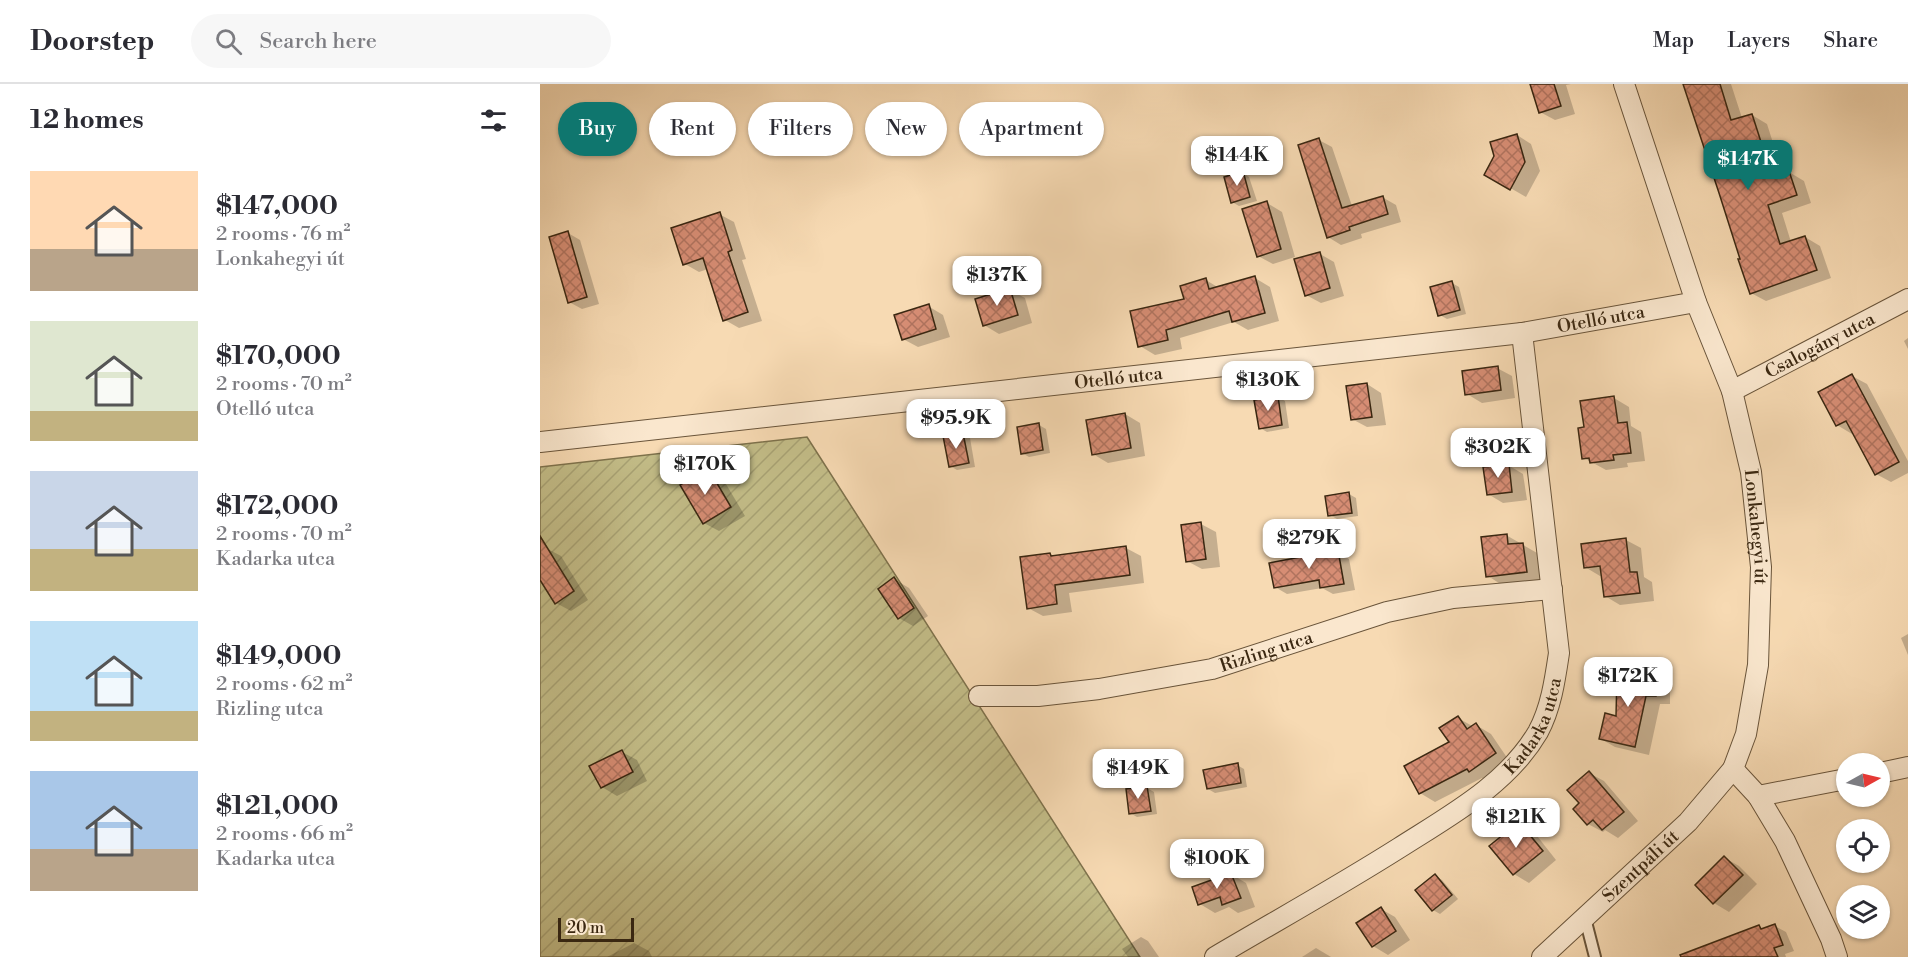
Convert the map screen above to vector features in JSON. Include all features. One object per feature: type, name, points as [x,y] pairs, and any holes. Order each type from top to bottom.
[{"type":"street","name":"Lonkahegyi út","points":[[1624,84],[1696,302],[1732,391],[1751,472],[1761,567],[1758,665],[1746,734],[1733,769]]},
{"type":"street","name":"Csalogány utca","points":[[1732,391],[1908,299]]},
{"type":"street","name":"Otelló utca","points":[[540,442],[1522,333],[1696,302]]},
{"type":"street","name":"Kadarka utca","points":[[1215,957],[1378,861],[1459,810],[1511,768],[1538,731],[1553,691],[1558,653],[1522,333]]},
{"type":"street","name":"Rizling utca","points":[[979,696],[1038,696],[1078,692],[1212,669],[1387,612],[1453,598],[1552,589]]},
{"type":"street","points":[[1890,771],[1908,767]]},
{"type":"street","points":[[1733,769],[1758,796],[1785,841],[1831,939],[1837,957]]},
{"type":"street","name":"Szentpáli út","points":[[1542,957],[1688,822],[1733,769]]},
{"type":"street","points":[[1758,796],[1836,781]]},
{"type":"lane","points":[[1585,918],[1595,957]]},
{"type":"shaded area","points":[[807,437],[1140,957],[540,957],[540,467]]},
{"type":"building","points":[[1530,84],[1554,84],[1561,106],[1539,113]]},
{"type":"building","points":[[1683,84],[1720,84],[1731,120],[1752,114],[1772,176],[1789,171],[1797,195],[1768,205],[1780,244],[1805,236],[1817,270],[1750,294]]},
{"type":"building","points":[[1517,134],[1525,162],[1510,190],[1484,175],[1494,156],[1490,142]]},
{"type":"building","points":[[1319,138],[1342,208],[1383,196],[1388,214],[1349,227],[1350,230],[1327,238],[1298,145]]},
{"type":"building","points":[[1243,171],[1250,197],[1231,203],[1224,177]]},
{"type":"building","points":[[1267,201],[1281,249],[1257,257],[1242,209]]},
{"type":"building","points":[[720,212],[732,250],[728,252],[748,312],[723,321],[703,258],[683,265],[671,228]]},
{"type":"building","points":[[568,231],[587,297],[568,303],[549,237]]},
{"type":"building","points":[[1320,252],[1330,288],[1305,296],[1294,259]]},
{"type":"building","points":[[1255,276],[1265,313],[1232,322],[1229,311],[1166,330],[1168,340],[1138,347],[1130,311],[1184,299],[1180,286],[1206,278],[1209,289]]},
{"type":"building","points":[[1452,281],[1460,310],[1438,316],[1430,287]]},
{"type":"building","points":[[1010,288],[1018,315],[983,326],[975,299]]},
{"type":"building","points":[[929,304],[936,329],[902,340],[894,315]]},
{"type":"building","points":[[1498,366],[1501,390],[1465,395],[1462,371]]},
{"type":"building","points":[[1852,374],[1899,462],[1875,475],[1846,421],[1836,426],[1818,392]]},
{"type":"building","points":[[1367,383],[1372,417],[1351,420],[1346,386]]},
{"type":"building","points":[[1278,396],[1282,425],[1259,429],[1254,400]]},
{"type":"building","points":[[1614,396],[1618,423],[1627,422],[1631,453],[1613,455],[1614,460],[1590,463],[1589,458],[1582,459],[1578,428],[1584,427],[1580,401]]},
{"type":"building","points":[[1125,413],[1131,448],[1092,455],[1086,420]]},
{"type":"building","points":[[1039,423],[1043,450],[1021,454],[1017,427]]},
{"type":"building","points":[[963,433],[969,463],[949,467],[943,436]]},
{"type":"building","points":[[1509,464],[1512,492],[1487,495],[1483,467]]},
{"type":"building","points":[[708,468],[731,507],[703,524],[680,485]]},
{"type":"building","points":[[1349,492],[1352,513],[1328,516],[1325,496]]},
{"type":"building","points":[[1201,522],[1206,559],[1186,562],[1181,525]]},
{"type":"building","points":[[1507,534],[1508,544],[1523,543],[1527,572],[1486,577],[1481,537]]},
{"type":"building","points":[[540,536],[574,591],[555,604],[540,580]]},
{"type":"building","points":[[1626,538],[1630,572],[1637,572],[1640,593],[1604,597],[1600,566],[1584,568],[1581,544]]},
{"type":"building","points":[[1126,546],[1130,575],[1055,585],[1057,604],[1027,609],[1020,557],[1050,553],[1051,556]]},
{"type":"building","points":[[1338,550],[1344,584],[1320,588],[1319,580],[1274,588],[1269,563]]},
{"type":"building","points":[[894,577],[914,608],[898,619],[878,589]]},
{"type":"building","points":[[1617,674],[1656,674],[1656,696],[1646,696],[1635,747],[1599,739],[1605,713],[1616,716]]},
{"type":"building","points":[[1458,716],[1467,729],[1476,723],[1496,753],[1469,772],[1467,769],[1419,794],[1404,766],[1449,742],[1439,728]]},
{"type":"building","points":[[622,750],[633,772],[601,788],[589,766]]},
{"type":"building","points":[[1238,763],[1241,783],[1207,789],[1203,770]]},
{"type":"building","points":[[1589,771],[1624,812],[1602,830],[1593,820],[1587,825],[1573,809],[1579,803],[1567,790]]},
{"type":"building","points":[[1147,786],[1151,811],[1129,814],[1126,789]]},
{"type":"building","points":[[1519,822],[1543,851],[1513,875],[1489,846]]},
{"type":"building","points":[[1724,856],[1743,875],[1713,904],[1695,885]]},
{"type":"building","points":[[1231,873],[1241,898],[1222,905],[1220,897],[1198,905],[1192,887]]},
{"type":"building","points":[[1435,874],[1452,895],[1432,911],[1415,890]]},
{"type":"building","points":[[1381,907],[1396,931],[1372,947],[1356,923]]},
{"type":"building","points":[[1775,924],[1783,945],[1774,948],[1778,957],[1681,957],[1680,955],[1759,925],[1761,929]]}]
